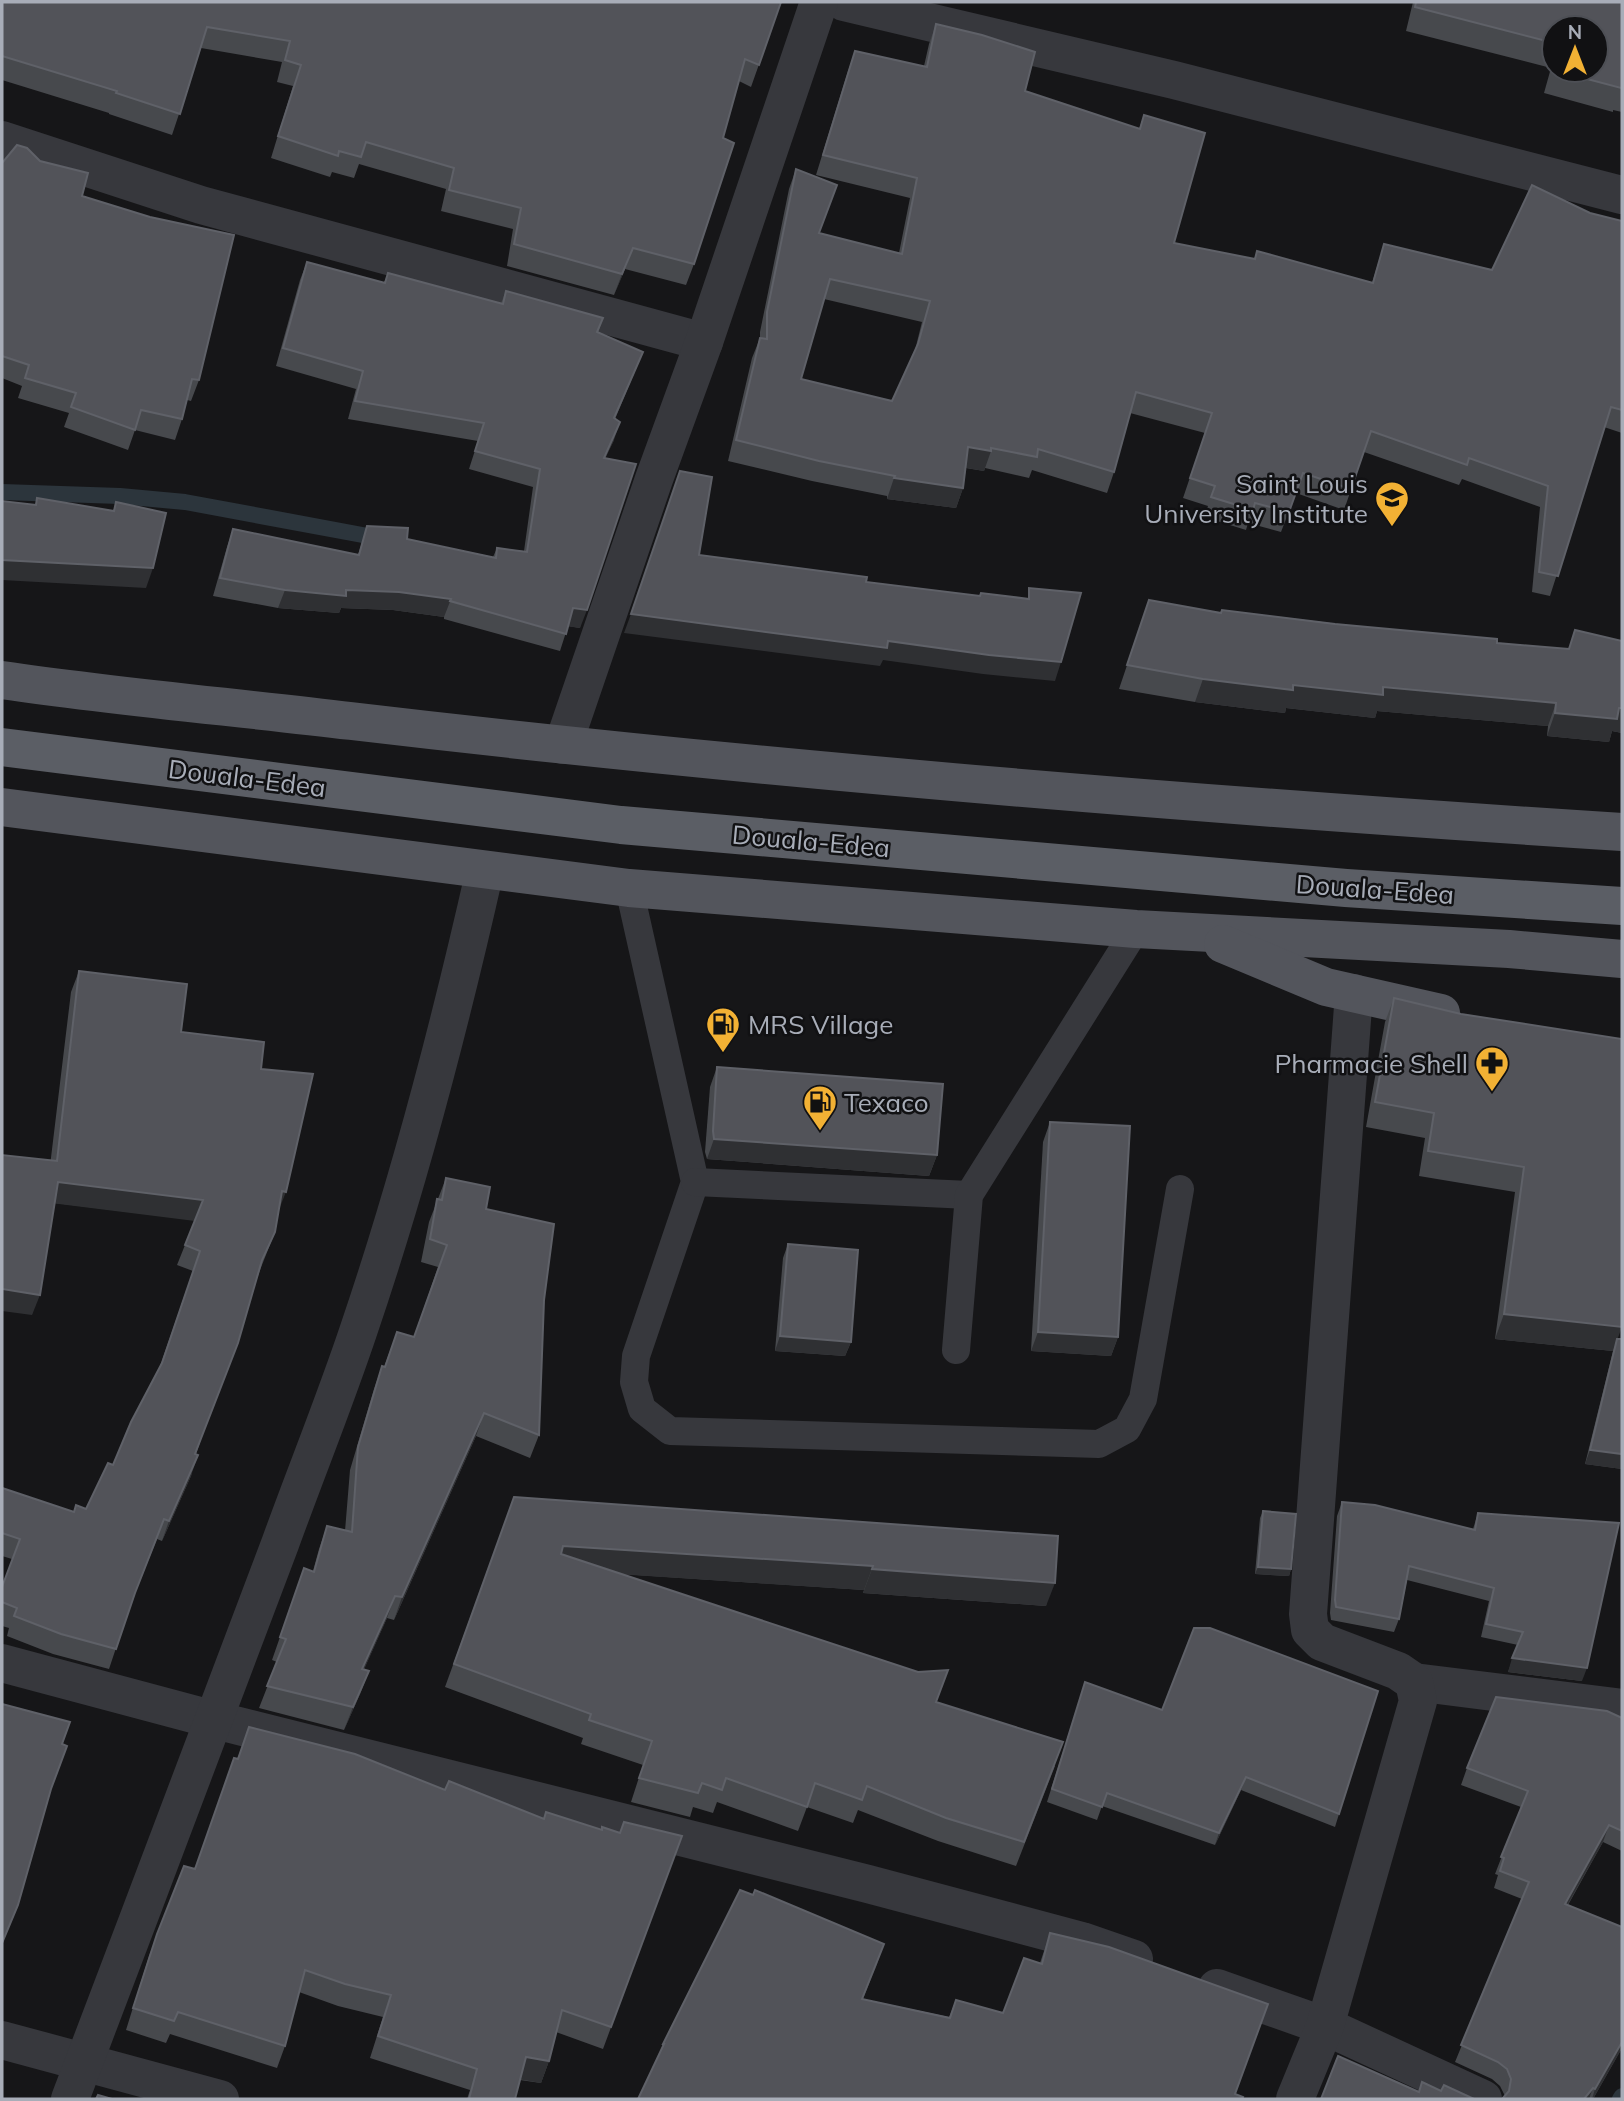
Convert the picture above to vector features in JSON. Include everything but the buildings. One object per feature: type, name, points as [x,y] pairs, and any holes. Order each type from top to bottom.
[{"type":"highway","name":"Douala-Edea","points":[[2,747],[621,825],[1346,888],[1622,906]]},
{"type":"main road","points":[[5,680],[563,745],[832,773],[1622,832]]},
{"type":"main road","points":[[2,807],[629,888],[1136,929],[1508,949],[1622,959]]},
{"type":"main road","points":[[1195,933],[1326,987],[1475,1020]]},
{"type":"street","points":[[563,745],[819,2]]},
{"type":"street","points":[[844,2],[1174,80],[1622,195]]},
{"type":"street","points":[[2,140],[201,205],[704,342]]},
{"type":"street","points":[[70,2099],[215,1720],[363,1318],[434,1080],[485,870]]},
{"type":"street","points":[[1354,993],[1308,1614],[1310,1630],[1322,1642],[1398,1671],[1414,1682],[1622,1708]]},
{"type":"street","points":[[2,1663],[215,1720],[895,1891],[1082,1941],[1325,2026],[1483,2099]]},
{"type":"street","points":[[1295,2099],[1325,2026],[1418,1701],[1414,1682]]},
{"type":"street","points":[[2,2040],[220,2099]]},
{"type":"lane","points":[[629,888],[695,1182],[636,1356],[634,1382],[642,1409],[670,1431],[1099,1444],[1127,1429],[1143,1399],[1180,1189]]},
{"type":"lane","points":[[956,1350],[969,1195],[1136,929]]},
{"type":"lane","points":[[695,1182],[969,1195]]},
{"type":"waterway","points":[[2,492],[120,496],[185,502],[384,539]]},
{"type":"place","name":"Saint Louis University Institute","points":[[1392,528]]},
{"type":"place","name":"MRS Village","points":[[723,1054]]},
{"type":"place","name":"Pharmacie Shell","points":[[1492,1093]]},
{"type":"place","name":"Texaco","points":[[820,1132]]}]
